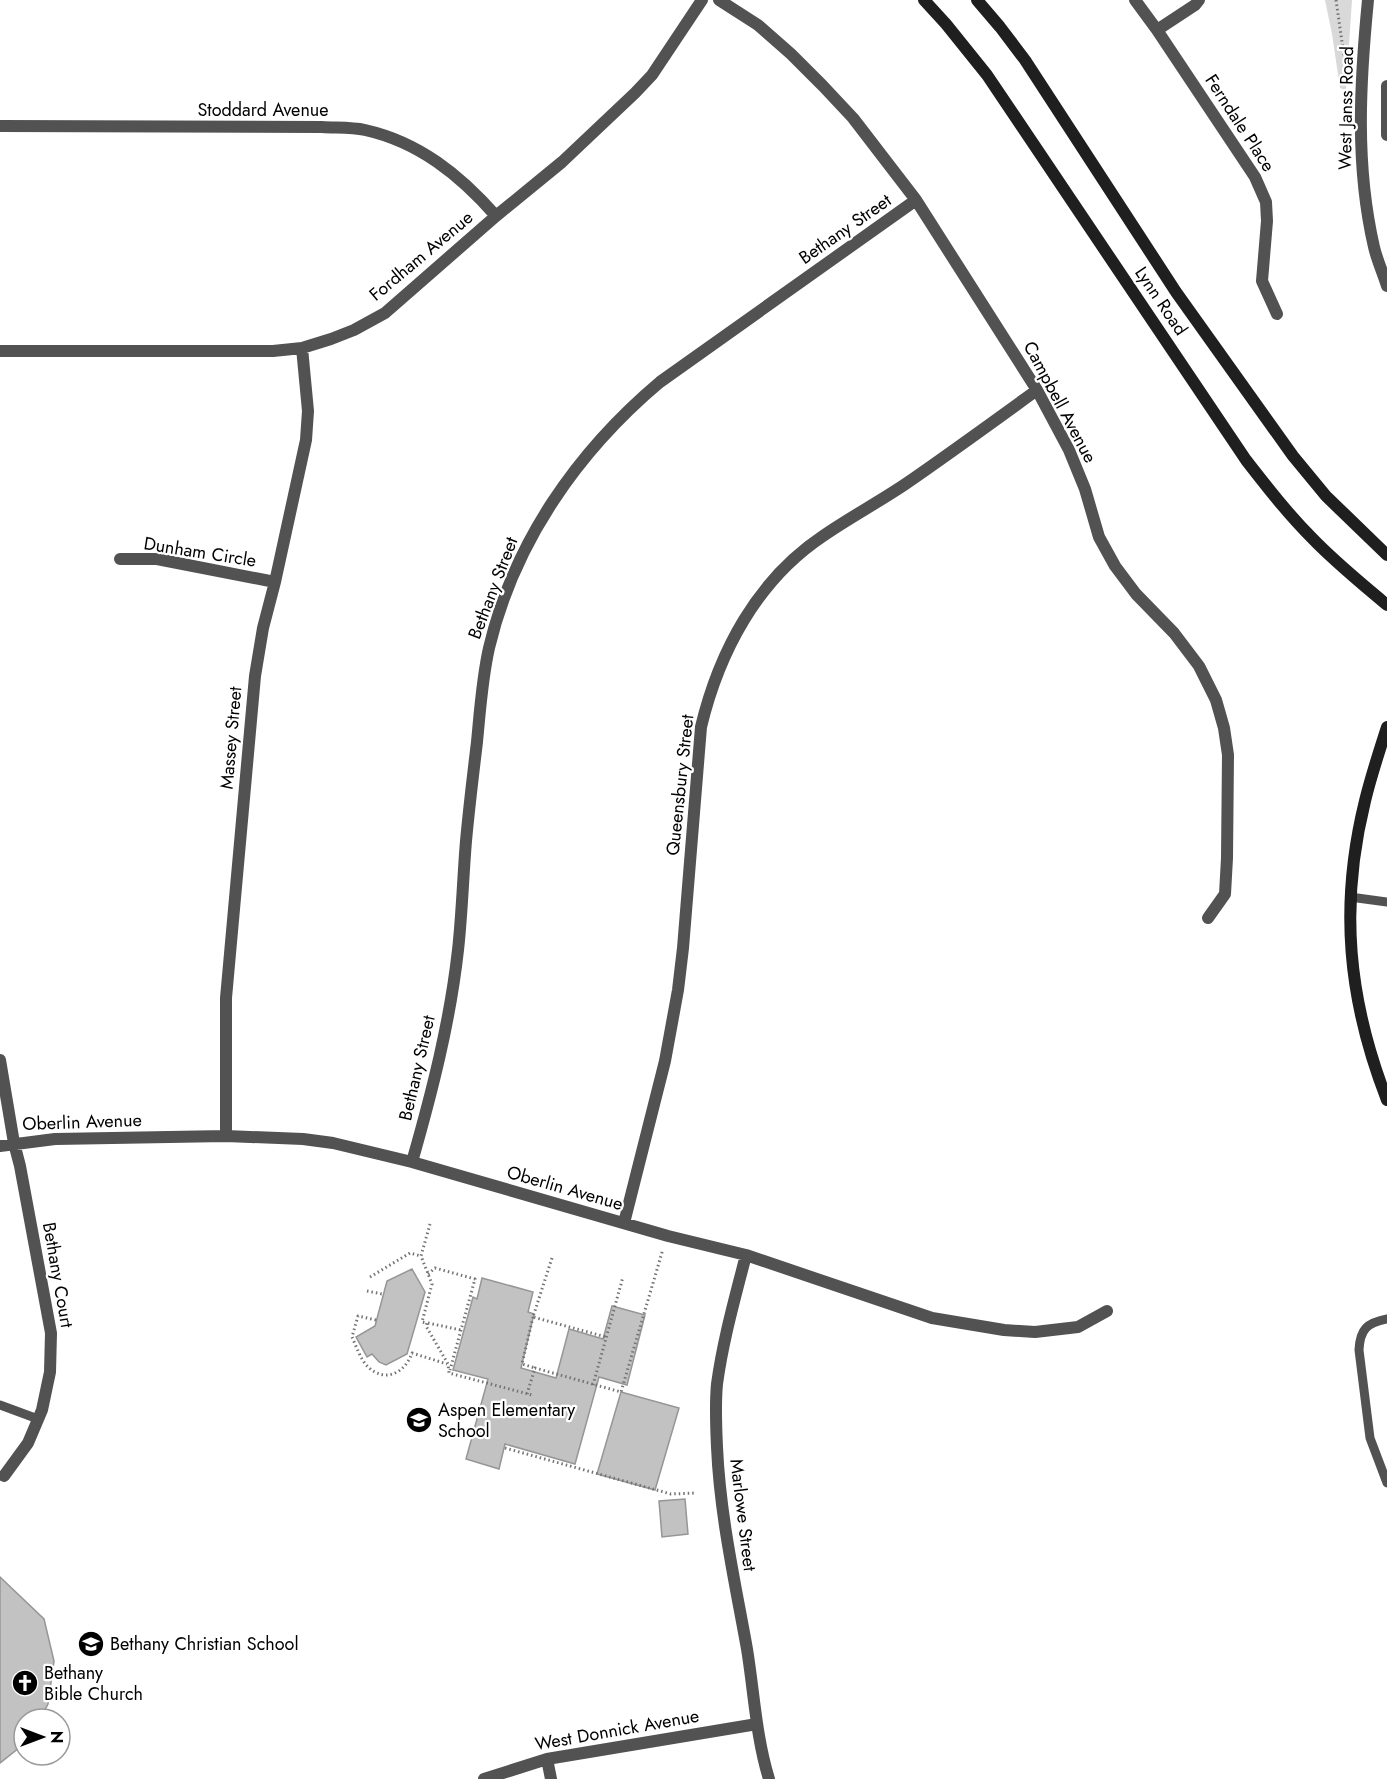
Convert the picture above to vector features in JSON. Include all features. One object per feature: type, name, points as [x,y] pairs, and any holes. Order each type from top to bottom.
[{"type":"main road","name":"Lynn Road","points":[[924,0],[987,75],[1246,460],[1311,537],[1387,605]]},
{"type":"main road","name":"Lynn Road","points":[[977,0],[1025,60],[1176,292],[1293,456],[1326,496],[1387,555]]},
{"type":"main road","points":[[1387,727],[1364,802],[1353,864],[1350,897],[1351,956],[1359,1012],[1387,1100]]},
{"type":"street","name":"Fordham Avenue","points":[[0,351],[261,351],[303,348],[354,330],[385,313],[562,162],[635,93],[652,75],[702,0]]},
{"type":"street","name":"Campbell Avenue","points":[[719,0],[758,25],[823,86],[853,118],[916,200],[1037,390],[1069,450],[1085,489],[1099,537],[1114,566],[1136,594],[1174,633],[1199,666],[1216,700],[1224,728],[1228,755],[1225,894],[1208,918]]},
{"type":"street","name":"Ferndale Place","points":[[1135,0],[1255,177],[1266,202],[1267,221],[1262,281],[1277,314]]},
{"type":"street","points":[[1157,30],[1195,5],[1198,0]]},
{"type":"street","name":"West Janss Road","points":[[1368,0],[1361,90],[1360,153],[1374,248],[1387,286]]},
{"type":"street","points":[[1387,86],[1387,135]]},
{"type":"street","name":"Stoddard Avenue","points":[[0,126],[322,127],[363,130],[402,141],[434,158],[459,177],[496,216]]},
{"type":"street","name":"Bethany Street","points":[[412,1162],[444,1042],[454,988],[466,839],[483,679],[499,616],[531,538],[561,487],[581,461],[640,399],[660,382],[916,200]]},
{"type":"street","name":"Massey Street","points":[[226,1136],[226,998],[255,676],[263,628],[306,440],[308,411],[303,348]]},
{"type":"street","name":"Queensbury Street","points":[[624,1223],[665,1061],[678,990],[684,948],[701,727],[706,706],[735,634],[773,578],[793,559],[821,537],[902,486],[1037,390]]},
{"type":"street","name":"Dunham Circle","points":[[120,559],[157,559],[275,582]]},
{"type":"street","name":"Bethany Court","points":[[0,1060],[51,1333],[50,1372],[42,1410],[28,1443],[2,1475]]},
{"type":"street","name":"Oberlin Avenue","points":[[0,1146],[55,1139],[226,1136],[303,1139],[333,1143],[412,1162],[668,1236],[746,1255],[932,1318],[1035,1332],[1078,1327],[1107,1311]]},
{"type":"street","name":"Marlowe Street","points":[[746,1255],[725,1333],[717,1386],[718,1475],[726,1538],[747,1652],[757,1724],[769,1779]]},
{"type":"street","name":"West Donnick Avenue","points":[[484,1779],[547,1759],[757,1724]]},
{"type":"street","points":[[547,1759],[551,1779]]},
{"type":"lane","points":[[1350,897],[1387,902]]},
{"type":"lane","points":[[1387,1318],[1363,1330],[1359,1350],[1370,1438],[1387,1483]]},
{"type":"lane","points":[[0,1405],[38,1419]]},
{"type":"path","points":[[1336,0],[1347,77],[1361,90]]},
{"type":"path","points":[[430,1224],[421,1256],[432,1284],[422,1322],[461,1330]]},
{"type":"path","points":[[552,1258],[533,1317],[522,1365],[621,1392],[660,1255],[668,1236]]},
{"type":"path","points":[[370,1277],[410,1253],[421,1256]]},
{"type":"path","points":[[428,1274],[435,1268],[475,1279],[450,1373]]},
{"type":"path","points":[[593,1385],[623,1276]]},
{"type":"path","points":[[367,1291],[382,1294]]},
{"type":"path","points":[[376,1320],[358,1316],[352,1337],[367,1366],[380,1374],[393,1375],[407,1363],[412,1353],[448,1365]]},
{"type":"path","points":[[533,1317],[606,1337]]},
{"type":"path","points":[[427,1323],[426,1326],[448,1365],[450,1373]]},
{"type":"path","points":[[450,1373],[530,1395],[535,1368]]},
{"type":"path","points":[[515,1407],[528,1411]]},
{"type":"path","points":[[505,1448],[671,1494],[696,1493]]},
{"type":"shaded area","points":[[1325,0],[1352,0],[1346,90],[1340,88]]},
{"type":"building","points":[[412,1269],[425,1292],[407,1354],[386,1365],[379,1362],[372,1354],[367,1357],[356,1337],[375,1326],[387,1281]]},
{"type":"building","points":[[482,1278],[533,1292],[528,1312],[534,1314],[521,1368],[556,1378],[569,1329],[603,1339],[612,1306],[645,1315],[627,1385],[599,1377],[575,1464],[505,1444],[499,1469],[466,1459],[488,1379],[453,1370],[473,1297],[477,1299]]},
{"type":"building","points":[[621,1392],[679,1408],[655,1490],[597,1474]]},
{"type":"building","points":[[685,1499],[688,1534],[662,1537],[659,1501]]},
{"type":"building","name":"Bethany Bible Church","points":[[0,1577],[44,1619],[54,1661],[46,1707],[12,1707],[12,1754],[0,1763]]},
{"type":"place","name":"Aspen Elementary School","points":[[419,1420]]},
{"type":"place","name":"Bethany Christian School","points":[[91,1644]]},
{"type":"place","name":"Bethany Bible Church","points":[[25,1683]]}]
